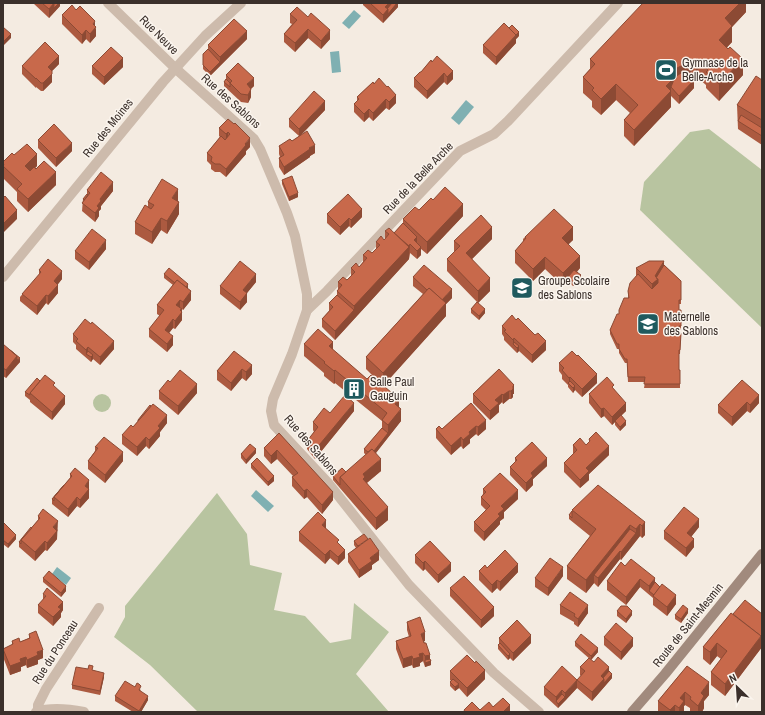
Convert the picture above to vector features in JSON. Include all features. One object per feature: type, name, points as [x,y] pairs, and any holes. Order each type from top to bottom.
[{"type":"main road","name":"Route de Saint-Mesmin","points":[[632,712],[665,674],[762,554]]},
{"type":"street","name":"Rue Neuve","points":[[108,3],[175,68]]},
{"type":"street","name":"Rue des Moines","points":[[3,277],[175,68],[205,36],[240,3]]},
{"type":"street","name":"Rue de la Belle Arche","points":[[308,310],[460,151],[494,134],[508,121],[618,3]]},
{"type":"street","name":"Rue des Sablons","points":[[175,68],[254,140],[260,149],[295,236],[308,310],[292,354],[273,399],[271,411],[274,425],[329,484],[409,585],[494,673],[539,712]]},
{"type":"street","name":"Rue du Ponceau","points":[[84,712],[67,709],[37,712],[38,705],[46,689],[99,608]]},
{"type":"green space","points":[[709,129],[762,170],[762,328],[640,210],[644,182],[690,132]]},
{"type":"green space","points":[[102,394],[108,397],[111,403],[108,409],[102,412],[96,409],[93,403],[96,397]]},
{"type":"green space","points":[[217,493],[247,534],[250,565],[282,573],[274,610],[305,616],[330,643],[351,639],[354,603],[389,632],[356,674],[389,712],[198,712],[150,665],[114,637],[125,617],[125,606]]},
{"type":"water","points":[[354,10],[361,16],[349,29],[342,23]]},
{"type":"water","points":[[339,51],[341,72],[332,73],[330,52]]},
{"type":"water","points":[[466,100],[474,107],[459,125],[451,118]]},
{"type":"water","points":[[256,490],[274,506],[268,512],[251,496]]},
{"type":"water","points":[[57,567],[71,578],[66,585],[52,574]]},
{"type":"building","points":[[42,3],[54,3],[49,9]]},
{"type":"building","points":[[54,3],[59,3],[54,8]]},
{"type":"building","points":[[370,3],[389,3],[385,7],[388,9],[383,15]]},
{"type":"building","points":[[392,3],[397,3],[388,14],[387,9]]},
{"type":"building","name":"Gymnase de la Belle-Arche","points":[[643,3],[740,3],[725,18],[732,26],[719,40],[728,49],[730,47],[743,59],[719,84],[706,72],[708,70],[698,61],[696,63],[691,59],[686,64],[675,69],[671,81],[666,86],[671,91],[634,130],[624,120],[638,105],[616,84],[601,99],[592,90],[594,88],[583,77],[595,64],[590,59]]},
{"type":"building","points":[[72,5],[76,10],[80,6],[95,21],[93,24],[96,27],[90,34],[86,30],[82,35],[62,15]]},
{"type":"building","points":[[297,7],[308,17],[311,13],[330,30],[321,41],[308,29],[295,43],[284,34],[297,20],[290,14]]},
{"type":"building","points":[[234,19],[247,31],[220,57],[208,45]]},
{"type":"building","points":[[504,23],[516,35],[496,57],[483,45]]},
{"type":"building","points":[[512,25],[519,32],[516,35],[509,28]]},
{"type":"building","points":[[3,27],[11,34],[3,42]]},
{"type":"building","points":[[45,42],[59,56],[48,67],[52,71],[52,74],[43,83],[41,83],[22,66]]},
{"type":"building","points":[[111,47],[123,58],[104,77],[92,66]]},
{"type":"building","points":[[208,49],[220,62],[210,72],[203,65],[203,54]]},
{"type":"building","points":[[437,56],[453,71],[447,77],[444,73],[427,91],[414,78],[431,60],[432,62]]},
{"type":"building","points":[[238,63],[254,78],[247,84],[251,89],[248,95],[241,94],[230,83],[232,81],[226,75]]},
{"type":"building","points":[[686,72],[694,80],[679,96],[671,87],[675,77]]},
{"type":"building","points":[[756,76],[762,80],[762,120],[737,105]]},
{"type":"building","points":[[379,78],[396,95],[389,102],[386,99],[373,113],[369,109],[364,114],[354,104],[359,99],[357,97],[373,82],[374,84]]},
{"type":"building","points":[[226,79],[230,83],[230,87],[224,82]]},
{"type":"building","points":[[314,91],[325,101],[299,129],[289,119]]},
{"type":"building","points":[[741,115],[762,128],[762,136],[738,121]]},
{"type":"building","points":[[228,119],[234,124],[235,123],[250,138],[226,169],[220,164],[215,164],[211,161],[212,157],[207,153],[221,136],[225,140],[230,134],[228,132],[226,134],[219,128]]},
{"type":"building","points":[[54,124],[72,143],[56,158],[38,140]]},
{"type":"building","points":[[307,131],[315,145],[284,167],[279,158],[284,155],[279,146],[290,139],[292,141]]},
{"type":"building","points":[[27,144],[37,154],[25,166],[30,171],[34,167],[36,169],[44,161],[56,172],[28,199],[17,189],[22,184],[3,166],[3,162],[12,153],[14,155]]},
{"type":"building","points":[[101,172],[113,182],[100,199],[101,201],[97,206],[99,208],[95,213],[82,203],[90,193],[87,190]]},
{"type":"building","points":[[292,176],[298,193],[289,197],[282,180]]},
{"type":"building","points":[[162,179],[178,189],[172,198],[179,202],[167,221],[161,218],[152,232],[135,222],[145,205],[151,209],[154,205],[148,202]]},
{"type":"building","points":[[445,187],[463,204],[427,242],[403,219],[415,207],[419,210],[431,198],[433,200]]},
{"type":"building","points":[[348,194],[362,209],[351,220],[349,218],[340,227],[327,214]]},
{"type":"building","points":[[5,196],[17,210],[3,224],[3,198]]},
{"type":"building","points":[[554,209],[573,227],[562,238],[580,256],[563,273],[545,257],[533,269],[515,251],[526,238],[525,237]]},
{"type":"building","points":[[481,215],[492,227],[466,253],[490,278],[478,291],[447,259],[460,246],[454,241]]},
{"type":"building","points":[[403,223],[417,237],[414,240],[421,247],[417,251],[394,233]]},
{"type":"building","points":[[389,228],[409,247],[354,306],[337,291],[342,285],[338,282],[343,277],[347,280],[355,272],[351,268],[356,263],[359,267],[367,258],[363,255],[368,250],[372,253],[380,245],[376,242],[381,236],[384,240],[389,234],[385,231]]},
{"type":"building","points":[[92,229],[106,240],[89,262],[75,251]]},
{"type":"building","points":[[48,259],[62,271],[54,281],[58,285],[48,296],[46,295],[37,306],[22,294],[41,272],[39,270]]},
{"type":"building","points":[[240,261],[256,274],[243,290],[247,293],[240,302],[220,286]]},
{"type":"building","points":[[649,261],[664,261],[655,276],[658,279],[652,284],[636,268]]},
{"type":"building","points":[[424,265],[452,289],[442,300],[429,288],[427,290],[413,277]]},
{"type":"building","name":"Maternelle des Sablons","points":[[664,265],[681,281],[681,300],[679,300],[679,310],[681,310],[681,326],[679,326],[679,333],[681,333],[679,350],[680,384],[644,384],[645,377],[628,377],[627,359],[625,359],[619,349],[619,344],[617,344],[610,330],[617,314],[619,314],[624,298],[629,298],[628,291],[630,283],[638,274],[652,289],[658,283],[658,279],[656,278]]},
{"type":"building","points":[[169,268],[188,284],[186,287],[177,280],[175,283],[164,274]]},
{"type":"building","points":[[574,270],[581,275],[573,282],[568,277]]},
{"type":"building","points":[[177,280],[191,291],[183,302],[180,300],[176,305],[182,309],[180,310],[182,312],[175,321],[173,319],[165,330],[173,336],[167,344],[149,329],[164,310],[157,305]]},
{"type":"building","points":[[429,288],[446,303],[383,373],[366,357]]},
{"type":"building","points":[[337,295],[354,310],[335,331],[322,319],[333,307],[329,303]]},
{"type":"building","points":[[477,302],[485,309],[479,316],[471,309]]},
{"type":"building","points":[[512,315],[516,320],[518,318],[535,335],[538,333],[546,341],[532,355],[504,331],[506,330],[502,326]]},
{"type":"building","points":[[85,319],[91,324],[92,322],[114,341],[100,357],[88,347],[86,350],[76,341],[78,339],[73,334]]},
{"type":"building","points":[[318,329],[333,342],[329,346],[367,379],[371,375],[399,399],[395,404],[401,409],[388,425],[382,420],[387,413],[335,370],[334,371],[324,363],[325,362],[304,344]]},
{"type":"building","points":[[514,342],[519,346],[517,348],[513,344]]},
{"type":"building","points":[[3,344],[17,356],[6,370],[3,368]]},
{"type":"building","points":[[88,351],[93,355],[91,357],[86,354]]},
{"type":"building","points":[[234,351],[252,365],[246,372],[242,369],[231,383],[217,371]]},
{"type":"building","points":[[572,351],[597,374],[582,389],[570,377],[569,378],[562,370],[564,368],[559,363]]},
{"type":"building","points":[[499,369],[514,385],[511,391],[503,395],[502,394],[495,400],[499,403],[490,411],[473,394]]},
{"type":"building","points":[[180,370],[197,384],[178,406],[159,391],[168,380],[170,382]]},
{"type":"building","points":[[45,375],[55,383],[53,385],[65,396],[52,412],[30,393]]},
{"type":"building","points":[[607,377],[614,385],[612,387],[626,403],[612,417],[604,408],[601,409],[589,394]]},
{"type":"building","points":[[37,378],[40,381],[30,395],[25,392]]},
{"type":"building","points":[[742,380],[759,395],[750,405],[747,402],[732,417],[718,405]]},
{"type":"building","points":[[570,381],[575,386],[573,388],[568,383]]},
{"type":"building","points":[[345,395],[354,403],[315,450],[307,441],[318,427],[313,422],[324,408],[330,413]]},
{"type":"building","points":[[471,403],[486,420],[469,432],[470,434],[463,440],[461,437],[451,446],[436,429],[439,426],[442,429]]},
{"type":"building","points":[[153,404],[167,415],[158,426],[160,428],[149,440],[146,437],[137,447],[122,435],[131,425],[133,427]]},
{"type":"building","points":[[150,405],[151,406],[138,421],[138,420]]},
{"type":"building","points":[[621,415],[626,421],[620,427],[615,421]]},
{"type":"building","points":[[382,428],[388,433],[374,451],[372,449],[368,452],[364,449]]},
{"type":"building","points":[[596,432],[609,446],[586,468],[589,471],[580,480],[564,463],[577,450],[573,445],[580,438],[586,445],[590,441],[589,439]]},
{"type":"building","points":[[279,433],[333,492],[322,505],[307,489],[304,491],[292,477],[298,473],[277,450],[271,456],[264,448]]},
{"type":"building","points":[[104,437],[123,452],[105,475],[88,461],[98,448],[95,447]]},
{"type":"building","points":[[532,442],[547,458],[531,473],[533,476],[526,483],[510,467],[517,460],[515,458]]},
{"type":"building","points":[[250,444],[256,449],[246,460],[241,454]]},
{"type":"building","points":[[372,449],[381,459],[363,474],[365,477],[363,479],[388,507],[376,518],[340,477]]},
{"type":"building","points":[[257,458],[274,476],[268,482],[251,464]]},
{"type":"building","points":[[75,468],[89,480],[85,486],[89,489],[80,500],[77,497],[68,509],[54,497],[72,476],[70,474]]},
{"type":"building","points":[[342,468],[346,472],[340,477],[340,485],[333,476]]},
{"type":"building","points":[[500,473],[518,490],[501,506],[504,509],[498,514],[500,516],[484,532],[474,522],[490,506],[481,497],[486,492],[483,489]]},
{"type":"building","points":[[598,485],[645,522],[642,526],[640,524],[636,529],[630,525],[586,580],[567,566],[596,529],[572,510]]},
{"type":"building","points":[[684,507],[699,519],[687,533],[694,539],[686,548],[664,531]]},
{"type":"building","points":[[43,509],[58,521],[53,527],[57,531],[47,543],[45,541],[35,552],[21,540],[40,518],[38,516]]},
{"type":"building","points":[[572,511],[572,518],[569,515]]},
{"type":"building","points":[[318,512],[326,520],[322,525],[339,540],[337,542],[345,550],[338,557],[330,550],[325,555],[299,532]]},
{"type":"building","points":[[3,522],[16,535],[8,544],[3,540]]},
{"type":"building","points":[[31,527],[32,528],[21,540],[21,544],[19,542]]},
{"type":"building","points":[[630,529],[636,533],[598,578],[594,575]]},
{"type":"building","points":[[364,534],[368,539],[358,546],[354,541]]},
{"type":"building","points":[[370,538],[379,551],[370,558],[372,561],[359,570],[348,554]]},
{"type":"building","points":[[430,541],[451,563],[438,575],[425,561],[423,563],[415,555]]},
{"type":"building","points":[[505,550],[518,564],[500,582],[497,580],[492,585],[479,571],[485,565],[487,568]]},
{"type":"building","points":[[550,558],[563,567],[548,588],[535,578]]},
{"type":"building","points":[[631,559],[655,578],[649,586],[640,579],[626,597],[607,581],[621,562],[625,566]]},
{"type":"building","points":[[49,571],[66,586],[61,593],[43,578]]},
{"type":"building","points":[[464,576],[494,607],[481,620],[450,588]]},
{"type":"building","points":[[655,582],[660,587],[654,595],[649,591]]},
{"type":"building","points":[[662,584],[676,595],[667,607],[653,596]]},
{"type":"building","points":[[47,588],[63,602],[58,607],[61,609],[53,617],[38,605],[46,596],[43,594]]},
{"type":"building","points":[[570,592],[588,605],[578,619],[574,616],[575,614],[560,605]]},
{"type":"building","points":[[745,600],[762,614],[761,640],[761,636],[733,614]]},
{"type":"building","points":[[683,605],[688,609],[681,619],[675,615]]},
{"type":"building","points":[[621,606],[627,606],[632,611],[626,619],[617,611]]},
{"type":"building","points":[[731,613],[761,636],[725,684],[711,672],[727,651],[717,643],[710,652],[703,647]]},
{"type":"building","points":[[420,617],[425,632],[421,634],[430,655],[425,656],[423,653],[419,654],[420,657],[413,659],[412,656],[403,659],[396,641],[411,636],[407,622]]},
{"type":"building","points":[[517,620],[531,635],[513,653],[499,638]]},
{"type":"building","points":[[616,623],[633,638],[621,652],[604,637]]},
{"type":"building","points":[[36,631],[43,650],[37,652],[38,655],[27,660],[26,657],[20,659],[21,662],[10,666],[3,649],[13,644],[12,641],[19,638],[20,642],[30,638],[29,634]]},
{"type":"building","points":[[581,634],[598,648],[591,656],[575,642]]},
{"type":"building","points":[[500,643],[510,654],[508,656],[498,645]]},
{"type":"building","points":[[467,655],[485,670],[467,688],[450,671]]},
{"type":"building","points":[[598,657],[609,667],[601,676],[604,679],[592,692],[577,680],[585,671],[580,667],[589,658],[594,662]]},
{"type":"building","points":[[430,659],[431,661],[425,663],[425,660]]},
{"type":"building","points":[[89,665],[93,666],[92,670],[104,673],[100,691],[72,685],[76,667],[88,669]]},
{"type":"building","points":[[562,666],[577,680],[565,693],[562,690],[556,697],[544,687]]},
{"type":"building","points":[[687,666],[709,682],[701,693],[704,696],[698,706],[685,692],[680,698],[684,701],[679,708],[675,705],[670,710],[658,701]]},
{"type":"building","points":[[609,671],[612,674],[604,683],[603,678]]},
{"type":"building","points":[[453,679],[459,684],[455,687],[450,682]]},
{"type":"building","points":[[125,681],[135,687],[137,683],[139,684],[141,686],[139,690],[148,696],[139,711],[115,696]]},
{"type":"building","points":[[562,694],[565,697],[558,704],[556,701]]},
{"type":"building","points":[[503,698],[510,705],[503,712],[465,712],[464,710],[472,702],[480,710],[489,702],[493,707]]},
{"type":"place","name":"Gymnase de la Belle-Arche","points":[[666,70]]},
{"type":"place","name":"Groupe Scolaire des Sablons","points":[[522,288]]},
{"type":"place","name":"Maternelle des Sablons","points":[[648,324]]},
{"type":"place","name":"Salle Paul Gauguin","points":[[354,389]]}]
